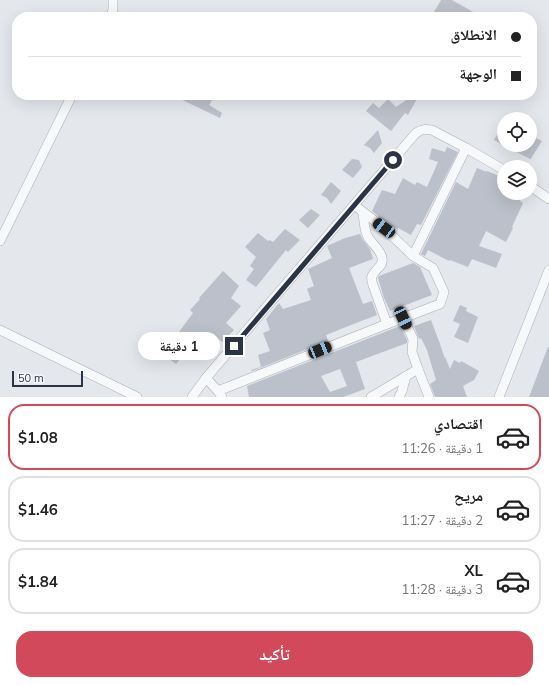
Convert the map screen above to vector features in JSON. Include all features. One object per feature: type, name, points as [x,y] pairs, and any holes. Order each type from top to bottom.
[{"type":"street","points":[[112,12],[113,0]]},
{"type":"street","points":[[0,241],[70,100]]},
{"type":"street","points":[[192,397],[206,378],[354,205],[412,138],[421,130],[432,130],[497,166]]},
{"type":"street","points":[[413,256],[466,148]]},
{"type":"street","points":[[537,191],[549,199]]},
{"type":"street","points":[[206,378],[220,394],[387,324],[440,304],[444,292],[433,268],[413,256],[384,228],[354,205]]},
{"type":"street","points":[[363,213],[365,229],[368,237],[383,259],[382,264],[372,276],[372,281],[387,324]]},
{"type":"street","points":[[499,397],[549,270]]},
{"type":"street","points":[[403,318],[413,339],[412,352],[429,397]]},
{"type":"street","points":[[0,330],[131,396]]},
{"type":"street","points":[[371,397],[418,369]]},
{"type":"street","points":[[399,397],[402,392],[406,376]]},
{"type":"building","points":[[441,0],[452,0],[473,12],[434,12]]},
{"type":"building","points":[[182,100],[212,100],[209,105],[222,113],[220,118]]},
{"type":"building","points":[[387,100],[389,100],[396,107],[406,100],[416,100],[408,115],[405,113],[391,131],[366,111],[373,103],[379,108]]},
{"type":"building","points":[[378,130],[382,143],[374,153],[370,148],[364,145]]},
{"type":"building","points":[[497,135],[497,142],[494,140]]},
{"type":"building","points":[[537,138],[542,141],[537,149]]},
{"type":"building","points":[[447,147],[458,152],[421,225],[417,224],[411,235],[398,228],[391,227],[372,211],[382,190],[395,194],[403,178],[415,185],[417,182],[427,187],[438,162],[429,159],[432,148],[445,152]]},
{"type":"building","points":[[517,152],[535,152],[530,159]]},
{"type":"building","points":[[352,159],[359,160],[362,167],[353,178],[342,170]]},
{"type":"building","points":[[477,168],[497,175],[497,200],[520,200],[523,203],[506,242],[486,231],[479,246],[502,254],[496,268],[472,259],[468,267],[450,260],[449,261],[428,250],[425,256],[421,254],[456,182],[468,189]]},
{"type":"building","points":[[331,182],[341,191],[331,204],[327,198],[321,195]]},
{"type":"building","points":[[311,209],[320,215],[308,228],[299,220]]},
{"type":"building","points":[[285,229],[300,240],[288,252],[286,250],[256,287],[246,280],[254,269],[250,266],[256,257],[245,247],[258,233],[268,241],[270,240],[273,242]]},
{"type":"building","points":[[360,234],[370,249],[373,259],[349,268],[363,304],[372,301],[377,315],[326,335],[328,341],[252,371],[251,370],[261,367],[258,355],[270,351],[263,333],[270,330],[266,319],[279,303],[283,309],[311,300],[307,289],[314,286],[308,269],[332,258],[327,246],[345,238]]},
{"type":"building","points":[[413,263],[420,267],[432,295],[390,311],[378,278],[379,276]]},
{"type":"building","points":[[223,271],[239,286],[231,298],[241,306],[226,323],[234,330],[222,342],[214,335],[201,352],[192,344],[176,364],[164,355],[181,334],[179,332],[193,313],[190,310]]},
{"type":"building","points":[[460,305],[467,308],[466,311],[478,317],[468,343],[454,337],[460,324],[453,321]]},
{"type":"building","points":[[431,320],[450,369],[454,360],[460,363],[461,361],[479,371],[474,380],[463,386],[467,397],[435,397],[430,384],[436,380],[427,350],[421,338],[419,339],[414,326]]},
{"type":"building","points":[[400,326],[407,340],[407,343],[356,362],[365,389],[343,397],[249,397],[247,386]],"holes":[[[340,369],[347,386],[330,392],[321,376]]]},
{"type":"building","points":[[548,347],[549,397],[529,397]]},
{"type":"route","points":[[234,346],[393,160]]}]
